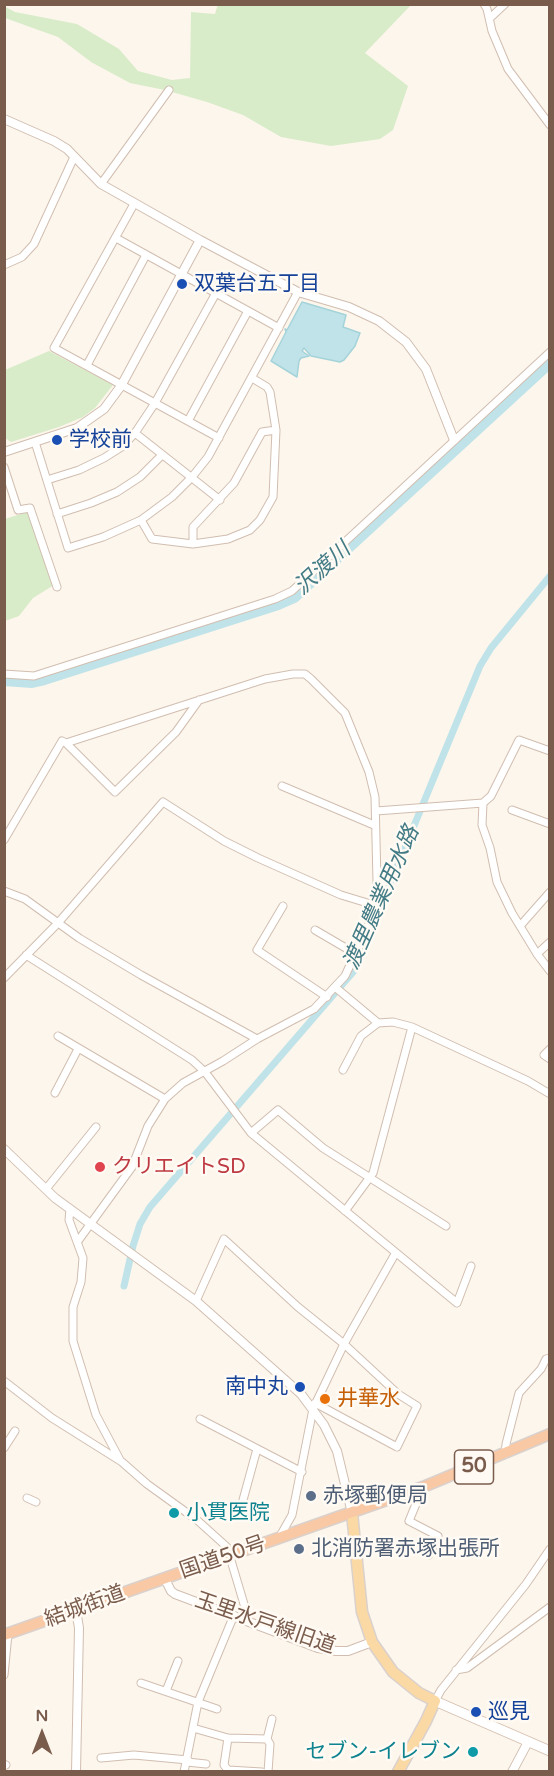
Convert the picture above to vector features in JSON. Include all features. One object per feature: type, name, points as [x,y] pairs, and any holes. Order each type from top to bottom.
[{"type":"highway","name":"国道50号","points":[[165,1578],[423,1487],[549,1434]]},
{"type":"highway","name":"結城街道","points":[[6,1634],[165,1578]]},
{"type":"main road","points":[[352,1513],[362,1606],[367,1629],[372,1642],[393,1672],[419,1693],[549,1751]]},
{"type":"main road","points":[[398,1772],[435,1701]]},
{"type":"street","points":[[484,4],[492,31],[508,69],[549,125]]},
{"type":"street","points":[[490,18],[504,4]]},
{"type":"street","points":[[101,184],[169,90]]},
{"type":"street","points":[[5,121],[54,141],[101,184],[200,240],[298,292],[364,313],[379,321],[406,342],[426,369],[454,440]]},
{"type":"street","points":[[4,265],[22,257],[34,244],[74,157]]},
{"type":"street","points":[[134,204],[54,348],[219,438]]},
{"type":"street","points":[[116,238],[279,328]]},
{"type":"street","points":[[4,452],[77,428],[92,420],[104,409],[121,386],[200,240]]},
{"type":"street","points":[[87,365],[146,255]]},
{"type":"street","points":[[34,442],[68,548],[103,537],[141,520],[172,497],[192,477],[219,438],[298,292]]},
{"type":"street","points":[[47,480],[79,470],[104,458],[123,446],[135,433],[155,403],[216,293]]},
{"type":"street","points":[[188,421],[248,311]]},
{"type":"street","points":[[4,674],[34,676],[275,599],[292,591],[549,352]]},
{"type":"street","points":[[141,520],[152,539],[193,544],[228,540],[250,530],[260,520],[273,496],[276,430],[270,392],[267,387],[252,378]]},
{"type":"street","points":[[193,544],[193,527],[234,483],[262,432],[276,430]]},
{"type":"street","points":[[135,433],[220,500]]},
{"type":"street","points":[[57,514],[117,492],[140,477],[162,455]]},
{"type":"street","points":[[4,467],[8,493],[18,510],[30,508],[57,587]]},
{"type":"street","points":[[4,840],[62,741],[66,743],[265,679],[305,674],[326,691],[345,712],[369,772],[376,811],[374,825],[377,882],[374,905],[369,924],[356,954],[337,989],[314,1009],[257,1039],[183,1083],[165,1099],[148,1126],[132,1167],[78,1241]]},
{"type":"street","points":[[66,743],[115,792],[176,732],[198,700]]},
{"type":"street","points":[[376,811],[483,803],[491,796],[519,740],[549,751]]},
{"type":"street","points":[[282,786],[374,825]]},
{"type":"street","points":[[4,978],[58,923],[163,802],[224,841],[258,858],[341,895],[374,905]]},
{"type":"street","points":[[483,803],[482,825],[490,848],[497,882],[520,926],[549,971]]},
{"type":"street","points":[[512,810],[549,824]]},
{"type":"street","points":[[4,891],[25,899],[79,938],[257,1039]]},
{"type":"street","points":[[520,926],[549,892]]},
{"type":"street","points":[[283,906],[257,950],[327,997]]},
{"type":"street","points":[[315,930],[356,954]]},
{"type":"street","points":[[537,954],[549,942]]},
{"type":"street","points":[[26,955],[181,1051],[205,1072],[251,1133],[457,1303],[471,1266]]},
{"type":"street","points":[[337,989],[378,1023]]},
{"type":"street","points":[[343,1070],[361,1036],[378,1023],[393,1022],[412,1028],[549,1094]]},
{"type":"street","points":[[345,1211],[373,1173],[412,1028]]},
{"type":"street","points":[[58,1036],[165,1099]]},
{"type":"street","points":[[56,1093],[78,1049]]},
{"type":"street","points":[[549,1049],[544,1055],[549,1059]]},
{"type":"street","points":[[251,1133],[278,1110],[323,1148],[446,1226]]},
{"type":"street","points":[[46,1189],[96,1127]]},
{"type":"street","points":[[4,1149],[70,1209],[196,1301],[314,1406],[397,1447],[417,1407],[398,1394],[345,1344],[298,1306],[224,1239],[196,1301]]},
{"type":"street","points":[[70,1209],[69,1220],[82,1252],[83,1268],[73,1307],[74,1341],[96,1415],[122,1462]]},
{"type":"street","points":[[279,1538],[292,1515],[314,1406],[395,1254]]},
{"type":"street","points":[[505,1454],[519,1393],[549,1358]]},
{"type":"street","points":[[4,1381],[52,1418],[122,1462],[227,1546],[249,1621]]},
{"type":"street","points":[[314,1406],[337,1451],[352,1513]]},
{"type":"street","points":[[200,1419],[302,1472]]},
{"type":"street","points":[[4,1448],[15,1431]]},
{"type":"street","points":[[243,1500],[257,1449]]},
{"type":"street","points":[[423,1487],[409,1521],[438,1536],[429,1555]]},
{"type":"street","points":[[27,1498],[36,1502]]},
{"type":"street","points":[[435,1701],[456,1670],[526,1584],[549,1549]]},
{"type":"street","name":"玉里水戸線旧道","points":[[165,1578],[171,1591],[175,1594],[328,1650],[348,1652],[372,1642]]},
{"type":"street","points":[[456,1670],[467,1668],[549,1607]]},
{"type":"street","points":[[76,1610],[79,1628],[76,1772]]},
{"type":"street","points":[[184,1772],[198,1702],[234,1615]]},
{"type":"street","points":[[4,1675],[6,1634]]},
{"type":"street","points":[[166,1691],[178,1660]]},
{"type":"street","points":[[141,1683],[216,1709]]},
{"type":"street","points":[[268,1772],[270,1744],[267,1739],[272,1719]]},
{"type":"street","points":[[193,1728],[228,1738],[267,1739]]},
{"type":"street","points":[[228,1738],[224,1765],[228,1770],[262,1772]]},
{"type":"street","points":[[512,1772],[528,1742]]},
{"type":"street","points":[[101,1758],[134,1755],[206,1764]]},
{"type":"green space","points":[[218,4],[411,5],[365,53],[408,86],[393,130],[380,139],[331,146],[281,137],[243,115],[207,102],[130,83],[91,62],[58,37],[5,18],[4,6],[15,12],[77,24],[119,49],[138,71],[172,80],[190,78],[191,12],[215,14]]},
{"type":"green space","points":[[49,351],[113,385],[95,408],[83,417],[11,442],[5,438],[5,370]]},
{"type":"green space","points":[[27,512],[54,585],[33,598],[19,616],[5,621],[5,519]]},
{"type":"water","points":[[302,302],[346,315],[343,327],[360,333],[355,346],[340,362],[311,356],[304,348],[302,351],[309,356],[299,361],[297,377],[271,361],[286,332],[285,329],[287,330]]},
{"type":"waterway","name":"沢渡川","points":[[4,680],[32,682],[41,680],[294,597],[550,362]]},
{"type":"waterway","name":"渡里農業用水路","points":[[124,1286],[140,1224],[150,1207],[354,971],[480,666],[491,648],[550,576]]},
{"type":"place","name":"双葉台五丁目","points":[[182,284]]},
{"type":"place","name":"学校前","points":[[57,440]]},
{"type":"place","name":"クリエイトSD","points":[[100,1167]]},
{"type":"place","name":"南中丸","points":[[300,1387]]},
{"type":"place","name":"井華水","points":[[325,1399]]},
{"type":"place","name":"赤塚郵便局","points":[[311,1496]]},
{"type":"place","name":"小貫医院","points":[[174,1513]]},
{"type":"place","name":"北消防署赤塚出張所","points":[[299,1549]]},
{"type":"place","name":"巡見","points":[[476,1712]]},
{"type":"place","name":"セブン-イレブン","points":[[473,1752]]}]
